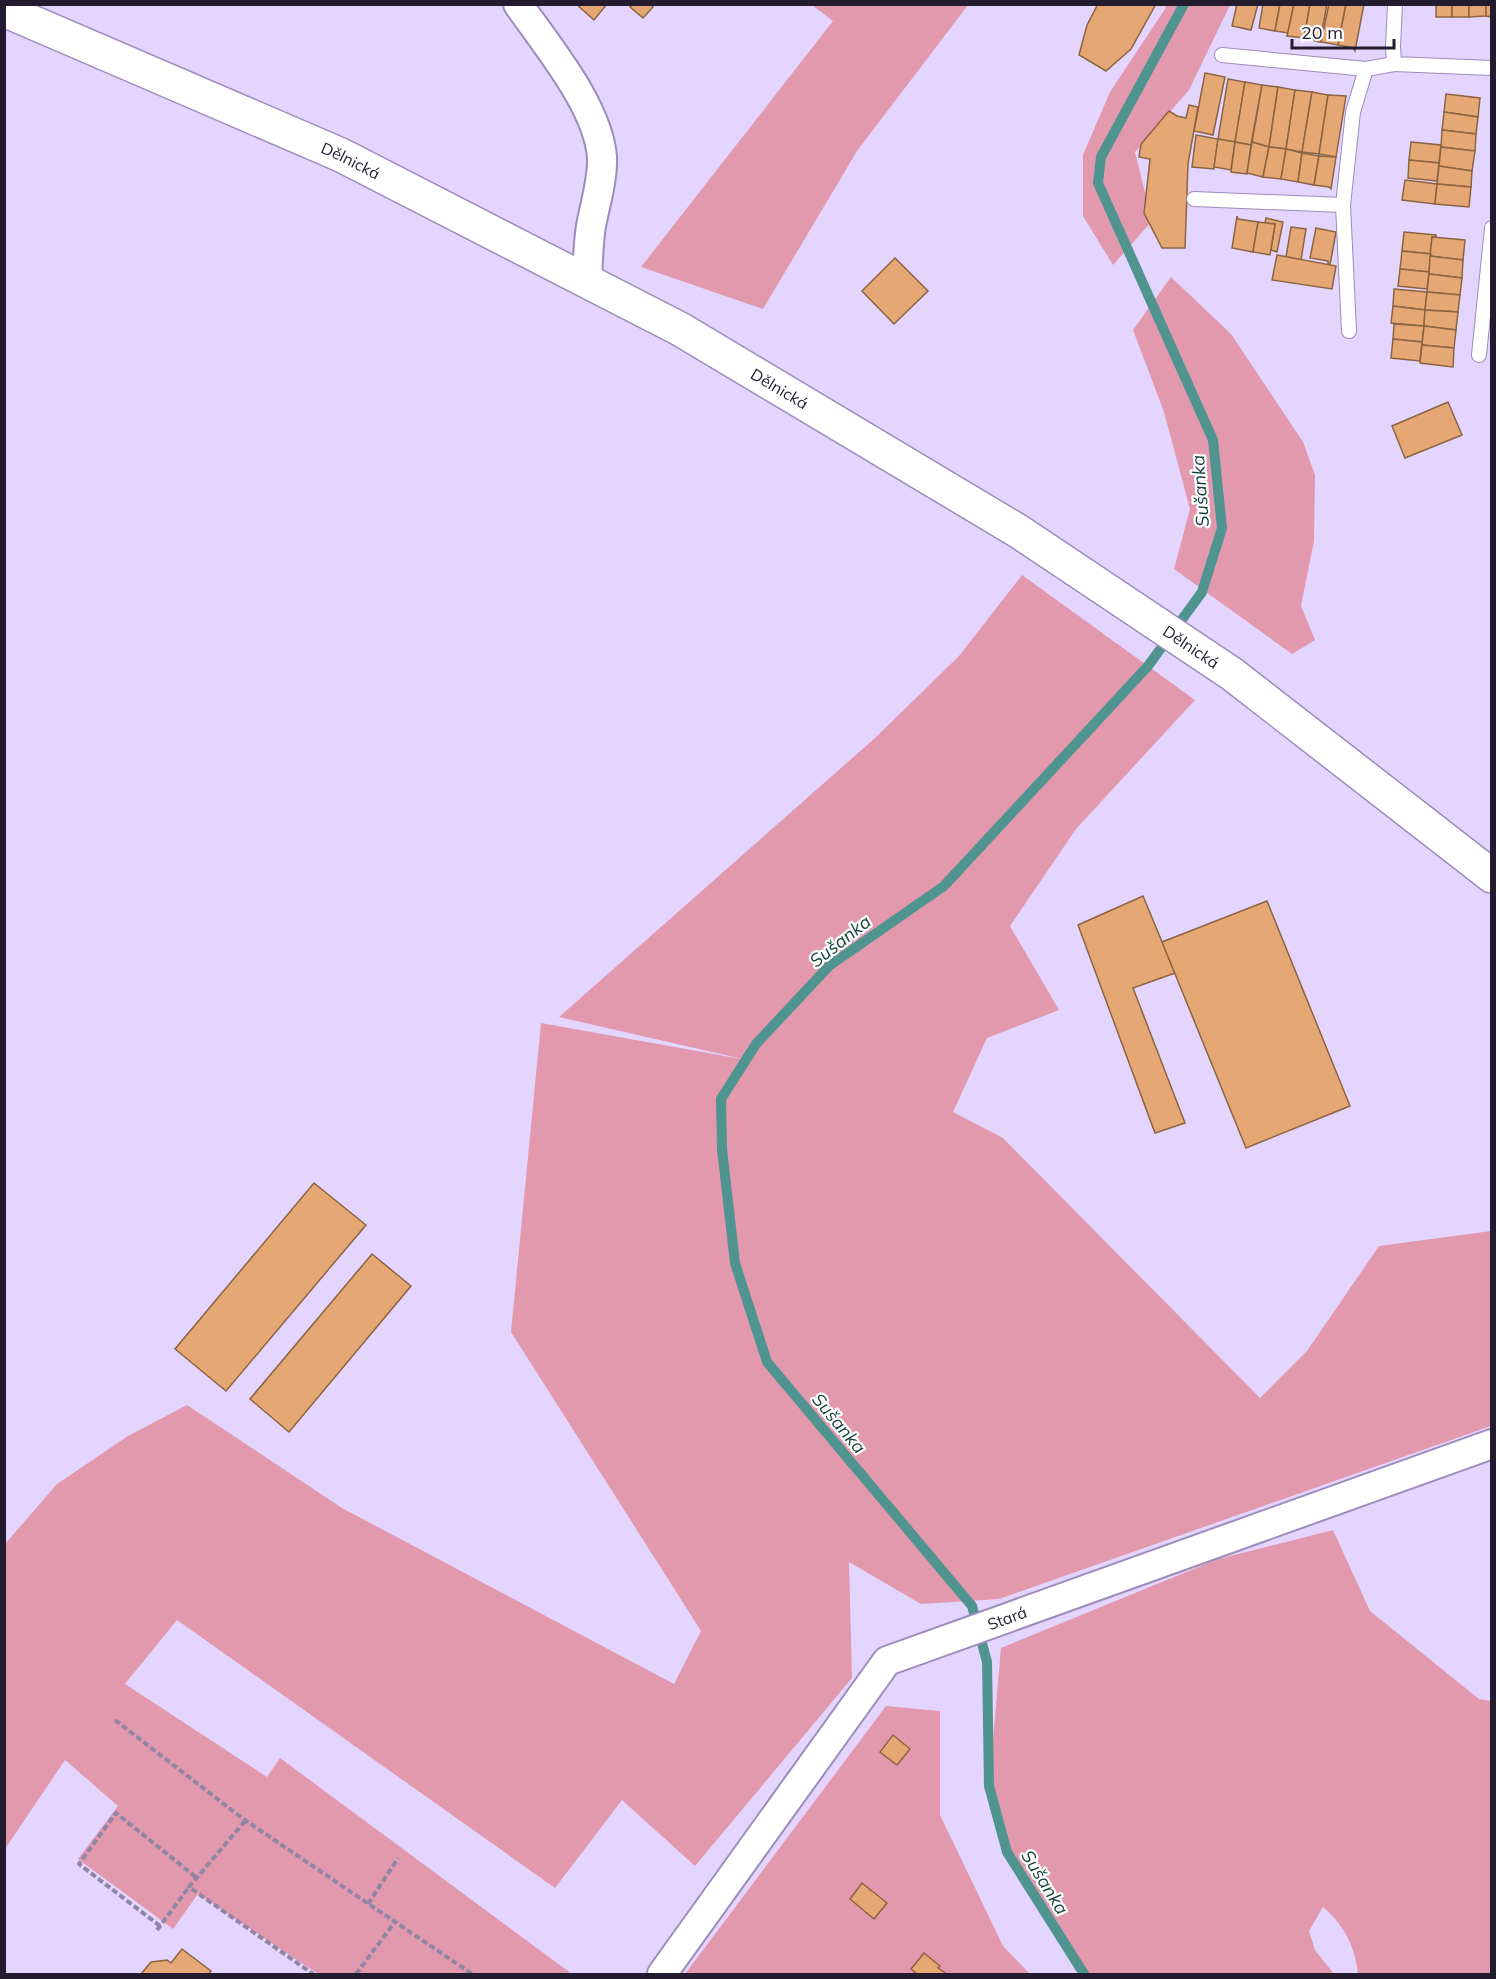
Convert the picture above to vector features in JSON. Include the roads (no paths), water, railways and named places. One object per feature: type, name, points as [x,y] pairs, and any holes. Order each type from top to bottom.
[{"type":"main road","name":"Dělnická","points":[[4,10],[341,155],[680,330],[1018,531],[1232,674],[1491,876]]},
{"type":"street","points":[[518,4],[583,101],[598,133],[602,158],[601,178],[590,229],[587,281]]},
{"type":"street","name":"Stará","points":[[662,1974],[887,1661],[1491,1444]]},
{"type":"lane","points":[[1395,4],[1393,46],[1395,64]]},
{"type":"lane","points":[[1222,55],[1366,69],[1395,64],[1491,68]]},
{"type":"lane","points":[[1349,331],[1343,205],[1353,112],[1366,69]]},
{"type":"lane","points":[[1194,199],[1343,205]]},
{"type":"lane","points":[[1479,355],[1491,228]]},
{"type":"waterway","name":"Sušanka","points":[[1084,1974],[1007,1852],[989,1786],[987,1662],[972,1606],[767,1362],[735,1263],[722,1149],[721,1099],[756,1044],[829,966],[944,886],[1148,666],[1202,592],[1222,528],[1213,440],[1098,183],[1101,157],[1184,4]]}]
